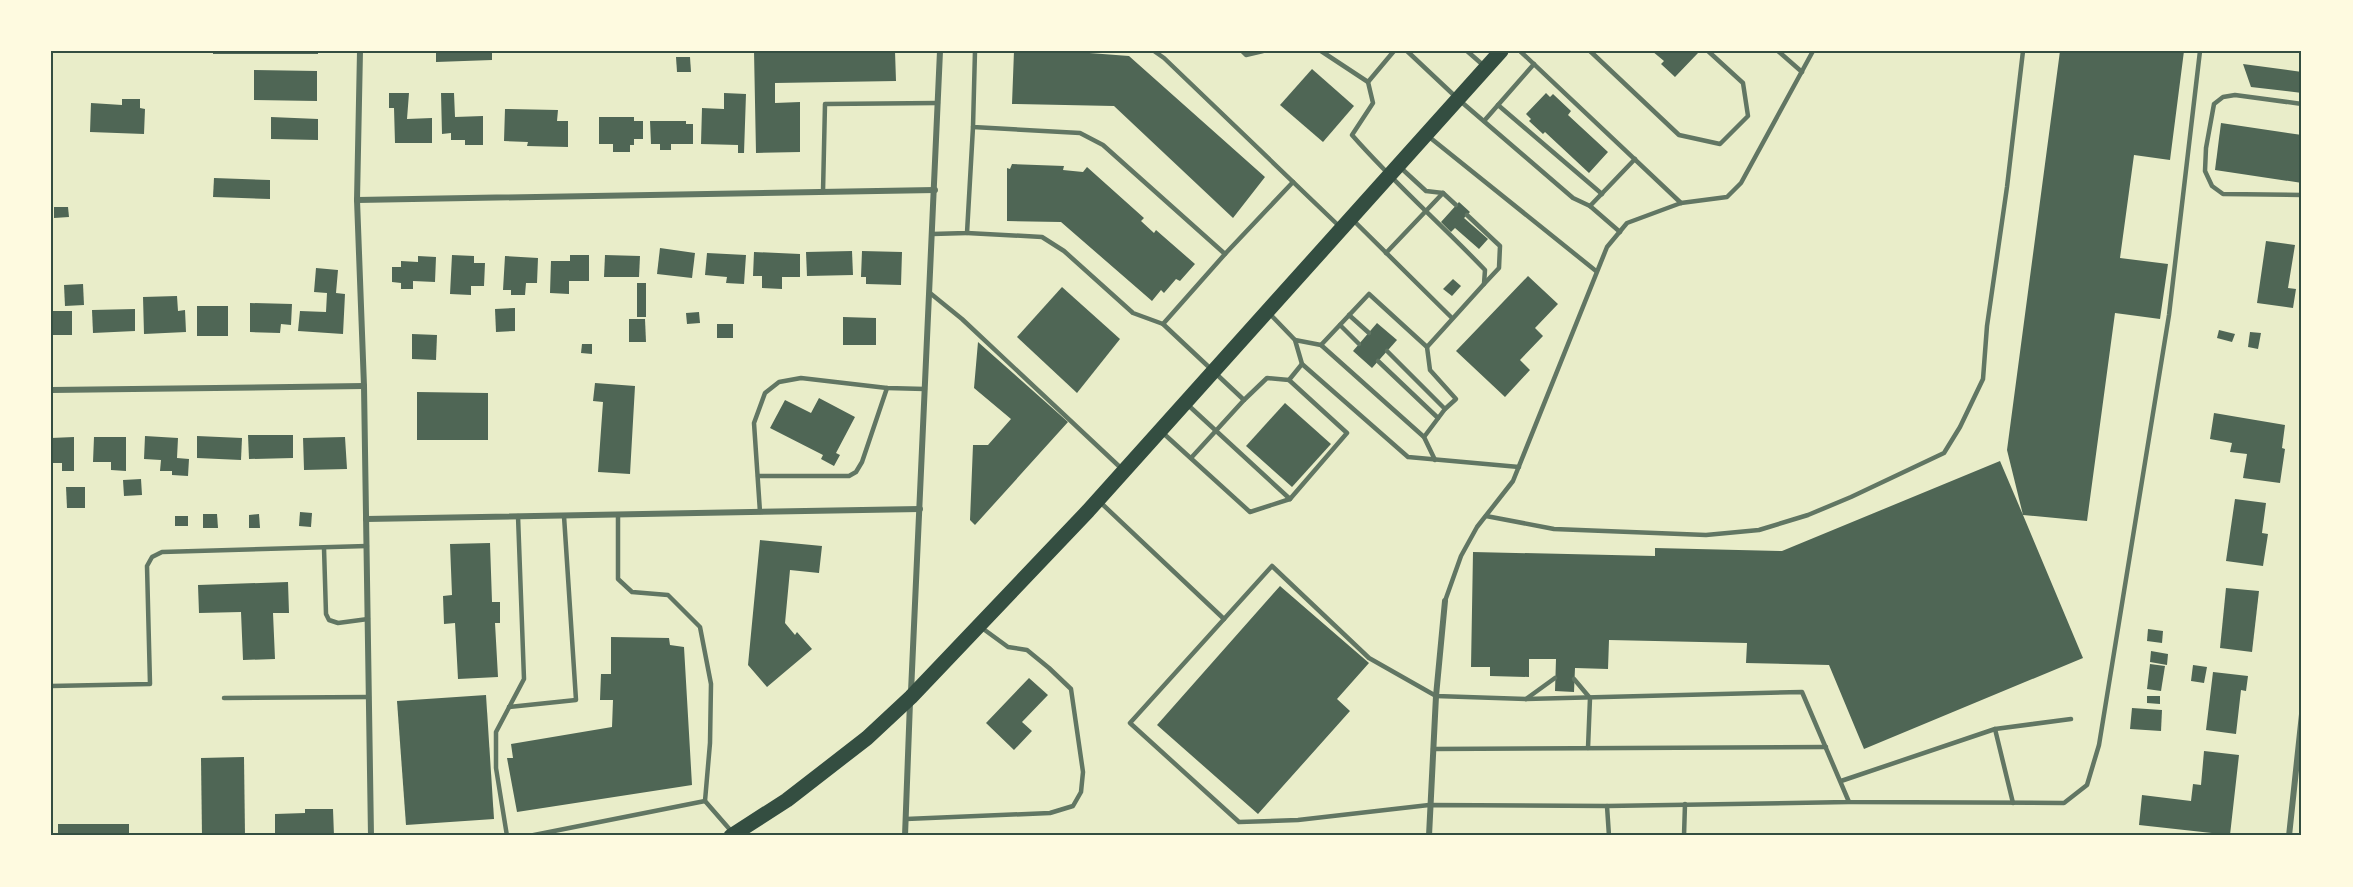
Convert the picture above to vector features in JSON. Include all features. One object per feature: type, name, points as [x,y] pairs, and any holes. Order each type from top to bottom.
[{"type":"main road","points":[[732,835],[787,801],[867,738],[911,697],[1098,500],[1501,51]]},
{"type":"street","points":[[360,51],[357,200],[364,386],[371,836]]},
{"type":"street","points":[[905,836],[940,51]]},
{"type":"street","points":[[357,200],[934,190]]},
{"type":"street","points":[[51,390],[364,386]]},
{"type":"street","points":[[366,519],[920,509]]},
{"type":"street","points":[[1429,836],[1436,696],[1445,601]]},
{"type":"street","points":[[2289,836],[2302,714]]},
{"type":"lane","points":[[967,233],[975,51]]},
{"type":"lane","points":[[1154,51],[1293,182],[1386,253],[1452,318]]},
{"type":"lane","points":[[1242,51],[1246,55],[1263,51]]},
{"type":"lane","points":[[1321,51],[1368,82],[1373,103],[1352,135],[1393,171],[1426,211],[1485,270],[1485,284]]},
{"type":"lane","points":[[1368,82],[1394,51]]},
{"type":"lane","points":[[1407,51],[1458,99],[1573,198],[1590,206],[1620,232]]},
{"type":"lane","points":[[1467,51],[1486,68]]},
{"type":"lane","points":[[1520,51],[1681,203]]},
{"type":"lane","points":[[1590,51],[1679,135],[1720,144],[1748,116],[1743,83],[1708,51]]},
{"type":"lane","points":[[1778,51],[1802,72]]},
{"type":"lane","points":[[1445,601],[1461,556],[1486,516],[1513,481],[1607,248],[1628,223],[1681,203],[1727,197],[1741,183],[1813,51]]},
{"type":"lane","points":[[1486,516],[1554,529],[1707,535],[1759,530],[1808,515],[1944,453],[1960,427],[1983,379],[1987,326],[2023,51]]},
{"type":"lane","points":[[1849,801],[1802,692],[1527,699],[1436,696],[1369,658],[1272,566],[1130,723],[1239,822],[1286,820],[1430,805],[1608,806],[1849,801],[2064,803],[2087,785],[2099,745],[2169,315],[2200,51]]},
{"type":"lane","points":[[1484,121],[1534,64]]},
{"type":"lane","points":[[2302,104],[2235,95],[2223,97],[2214,105],[2206,148],[2205,171],[2212,186],[2223,194],[2302,195]]},
{"type":"lane","points":[[823,192],[825,104],[938,103]]},
{"type":"lane","points":[[1498,105],[1602,194]]},
{"type":"lane","points":[[973,127],[1080,133],[1103,145],[1225,254]]},
{"type":"lane","points":[[1426,134],[1596,271]]},
{"type":"lane","points":[[1590,206],[1635,159]]},
{"type":"lane","points":[[1393,171],[1426,191],[1443,193],[1456,206]]},
{"type":"lane","points":[[1163,324],[1293,182]]},
{"type":"lane","points":[[1386,253],[1443,193]]},
{"type":"lane","points":[[1427,347],[1499,268],[1500,246],[1467,215]]},
{"type":"lane","points":[[932,234],[967,233],[1042,237],[1064,251],[1133,313],[1163,324],[1244,400]]},
{"type":"lane","points":[[930,293],[962,319],[1124,471]]},
{"type":"lane","points":[[1322,345],[1369,294],[1427,347],[1430,370],[1455,399],[1424,437]]},
{"type":"lane","points":[[1268,311],[1295,340],[1302,364],[1408,458],[1519,467]]},
{"type":"lane","points":[[1349,315],[1369,333]]},
{"type":"lane","points":[[1340,326],[1359,344]]},
{"type":"lane","points":[[1295,340],[1322,345],[1424,437],[1435,460]]},
{"type":"lane","points":[[1388,351],[1445,409]]},
{"type":"lane","points":[[1378,362],[1438,418]]},
{"type":"lane","points":[[1289,380],[1302,364]]},
{"type":"lane","points":[[760,512],[754,423],[765,393],[779,382],[801,378],[887,388],[925,389]]},
{"type":"lane","points":[[1160,430],[1250,512],[1290,499],[1347,433],[1289,380],[1267,378],[1191,458]]},
{"type":"lane","points":[[758,476],[849,476],[856,472],[862,462],[887,388]]},
{"type":"lane","points":[[1186,402],[1290,499]]},
{"type":"lane","points":[[1098,500],[1224,619]]},
{"type":"lane","points":[[618,515],[618,579],[632,592],[668,595],[700,627],[711,684],[710,743],[705,801],[732,835]]},
{"type":"lane","points":[[507,836],[496,768],[496,732],[524,680],[518,516]]},
{"type":"lane","points":[[509,707],[576,700],[564,516]]},
{"type":"lane","points":[[51,686],[150,684],[147,566],[152,556],[162,552],[367,546]]},
{"type":"lane","points":[[324,548],[326,614],[330,620],[338,623],[368,619]]},
{"type":"lane","points":[[906,819],[1050,813],[1073,806],[1081,792],[1083,772],[1071,689],[1027,651],[1008,647],[979,626]]},
{"type":"lane","points":[[1527,699],[1555,678]]},
{"type":"lane","points":[[1574,679],[1590,698],[1588,748]]},
{"type":"lane","points":[[224,698],[369,697]]},
{"type":"lane","points":[[1841,781],[1995,729],[2071,719]]},
{"type":"lane","points":[[1995,729],[2013,803]]},
{"type":"lane","points":[[1433,749],[1826,747]]},
{"type":"lane","points":[[530,836],[705,801]]},
{"type":"lane","points":[[1684,836],[1685,804]]},
{"type":"lane","points":[[1608,806],[1610,836]]},
{"type":"building","points":[[213,51],[318,51],[318,54],[213,54]]},
{"type":"building","points":[[436,51],[492,51],[492,60],[436,62]]},
{"type":"building","points":[[754,51],[895,51],[896,81],[775,83],[775,103],[800,102],[800,152],[756,153]]},
{"type":"building","points":[[1014,51],[1063,51],[1129,56],[1265,177],[1233,218],[1114,106],[1012,104]]},
{"type":"building","points":[[1652,51],[1696,51],[1698,53],[1675,77],[1661,64],[1664,61]]},
{"type":"building","points":[[2060,51],[2184,51],[2170,160],[2134,155],[2120,258],[2168,264],[2160,319],[2115,313],[2087,521],[2023,515],[2007,450]]},
{"type":"building","points":[[676,57],[690,57],[691,72],[677,72]]},
{"type":"building","points":[[2243,64],[2302,72],[2302,93],[2251,87]]},
{"type":"building","points":[[1312,69],[1354,106],[1323,142],[1280,105]]},
{"type":"building","points":[[254,70],[317,71],[317,101],[254,100]]},
{"type":"building","points":[[389,93],[409,93],[407,119],[432,118],[432,143],[395,143],[394,108],[389,108]]},
{"type":"building","points":[[441,93],[454,93],[455,117],[483,116],[483,145],[465,145],[465,140],[451,140],[451,133],[442,134]]},
{"type":"building","points":[[724,93],[746,94],[744,153],[738,153],[738,145],[701,144],[702,108],[724,109]]},
{"type":"building","points":[[1546,93],[1550,97],[1553,94],[1571,111],[1568,115],[1608,152],[1589,173],[1545,132],[1543,134],[1529,121],[1531,119],[1526,114]]},
{"type":"building","points":[[122,99],[140,99],[140,108],[145,109],[144,134],[90,132],[91,103],[122,105]]},
{"type":"building","points":[[505,109],[558,110],[557,121],[568,121],[568,147],[527,146],[528,142],[504,141]]},
{"type":"building","points":[[271,117],[318,119],[318,140],[271,139]]},
{"type":"building","points":[[599,117],[634,117],[634,121],[643,121],[643,139],[634,139],[634,145],[630,145],[630,152],[613,152],[613,144],[599,144]]},
{"type":"building","points":[[650,121],[686,121],[686,124],[693,124],[693,144],[671,144],[671,150],[660,150],[660,144],[651,144]]},
{"type":"building","points":[[2221,123],[2302,135],[2302,183],[2215,170]]},
{"type":"building","points":[[1012,164],[1064,166],[1063,170],[1083,172],[1087,167],[1144,218],[1141,221],[1154,233],[1156,230],[1195,264],[1180,281],[1176,279],[1164,293],[1161,290],[1152,301],[1061,222],[1007,221],[1007,168],[1010,169]]},
{"type":"building","points":[[214,178],[270,180],[270,199],[213,197]]},
{"type":"building","points":[[1459,202],[1470,212],[1464,218],[1488,239],[1479,249],[1455,228],[1451,232],[1441,222]]},
{"type":"building","points":[[54,207],[68,207],[69,217],[54,218]]},
{"type":"building","points":[[2266,241],[2295,245],[2288,288],[2296,289],[2293,308],[2257,303]]},
{"type":"building","points":[[660,248],[695,253],[692,278],[657,274]]},
{"type":"building","points":[[852,251],[853,275],[807,276],[806,252]]},
{"type":"building","points":[[862,251],[902,252],[901,285],[866,284],[866,277],[861,277]]},
{"type":"building","points":[[754,252],[800,254],[800,277],[782,277],[782,289],[762,288],[762,276],[753,276]]},
{"type":"building","points":[[707,253],[746,255],[744,284],[726,283],[727,277],[705,275]]},
{"type":"building","points":[[452,255],[474,256],[474,263],[485,263],[484,286],[471,286],[471,295],[450,294]]},
{"type":"building","points":[[570,255],[589,255],[589,281],[569,281],[569,294],[550,293],[551,261],[570,261]]},
{"type":"building","points":[[605,255],[640,256],[639,277],[604,277]]},
{"type":"building","points":[[418,256],[436,257],[435,282],[413,281],[413,289],[401,289],[401,283],[392,282],[392,267],[401,267],[401,261],[418,262]]},
{"type":"building","points":[[505,256],[538,258],[537,283],[526,283],[525,295],[511,295],[511,290],[503,290]]},
{"type":"building","points":[[316,268],[338,270],[336,293],[345,294],[343,334],[298,331],[300,311],[326,312],[327,293],[314,292]]},
{"type":"building","points":[[1528,276],[1558,304],[1535,328],[1543,336],[1520,360],[1530,370],[1505,397],[1456,351]]},
{"type":"building","points":[[1453,279],[1461,286],[1452,296],[1443,289]]},
{"type":"building","points":[[637,283],[646,283],[646,317],[637,317]]},
{"type":"building","points":[[83,284],[84,305],[65,306],[64,285]]},
{"type":"building","points":[[1062,287],[1120,339],[1077,393],[1017,337]]},
{"type":"building","points":[[177,296],[178,311],[185,310],[186,332],[144,334],[143,297]]},
{"type":"building","points":[[250,303],[292,304],[291,325],[281,324],[280,333],[250,332]]},
{"type":"building","points":[[197,306],[228,306],[228,336],[197,336]]},
{"type":"building","points":[[515,308],[515,331],[496,332],[495,309]]},
{"type":"building","points":[[135,309],[135,331],[93,333],[92,310]]},
{"type":"building","points":[[51,311],[72,311],[72,335],[51,335]]},
{"type":"building","points":[[699,312],[700,323],[687,324],[686,313]]},
{"type":"building","points":[[843,317],[876,318],[876,345],[843,345]]},
{"type":"building","points":[[629,319],[645,319],[646,342],[629,342]]},
{"type":"building","points":[[1377,323],[1397,340],[1372,368],[1353,351]]},
{"type":"building","points":[[717,324],[733,324],[733,338],[717,338]]},
{"type":"building","points":[[2219,330],[2235,334],[2232,342],[2217,338]]},
{"type":"building","points":[[2250,332],[2261,333],[2258,349],[2248,347]]},
{"type":"building","points":[[412,334],[437,335],[436,360],[412,359]]},
{"type":"building","points":[[978,342],[1068,422],[975,525],[970,520],[973,445],[988,445],[1011,419],[974,388]]},
{"type":"building","points":[[582,344],[592,344],[592,354],[581,353]]},
{"type":"building","points":[[595,383],[635,386],[630,474],[598,472],[603,402],[593,401]]},
{"type":"building","points":[[417,392],[488,393],[488,440],[417,440]]},
{"type":"building","points":[[819,398],[855,417],[836,453],[840,455],[834,466],[821,459],[823,455],[770,428],[785,400],[811,413]]},
{"type":"building","points":[[1285,403],[1331,444],[1292,487],[1246,446]]},
{"type":"building","points":[[2214,413],[2285,425],[2282,448],[2285,449],[2280,483],[2243,478],[2247,454],[2230,452],[2232,443],[2210,439]]},
{"type":"building","points":[[248,435],[293,435],[293,458],[249,459]]},
{"type":"building","points":[[145,436],[178,438],[177,458],[189,459],[188,476],[172,475],[172,471],[160,471],[161,460],[144,459]]},
{"type":"building","points":[[197,436],[242,438],[241,460],[197,458]]},
{"type":"building","points":[[74,437],[74,471],[62,471],[62,463],[51,463],[51,438]]},
{"type":"building","points":[[94,437],[126,437],[126,471],[111,470],[111,462],[93,462]]},
{"type":"building","points":[[345,437],[347,469],[304,470],[303,438]]},
{"type":"building","points":[[2000,461],[2083,658],[1864,749],[1829,665],[1746,663],[1747,643],[1609,640],[1608,669],[1575,668],[1574,692],[1555,691],[1556,659],[1529,659],[1529,677],[1490,676],[1490,667],[1471,667],[1473,552],[1655,556],[1655,548],[1782,551]]},
{"type":"building","points":[[141,479],[142,495],[124,496],[123,480]]},
{"type":"building","points":[[66,487],[85,487],[85,508],[67,508]]},
{"type":"building","points":[[2235,499],[2266,503],[2262,533],[2268,534],[2263,566],[2226,561]]},
{"type":"building","points":[[300,512],[312,513],[311,527],[299,526]]},
{"type":"building","points":[[203,514],[217,514],[218,528],[203,528]]},
{"type":"building","points":[[259,514],[260,528],[249,528],[249,515]]},
{"type":"building","points":[[175,516],[188,516],[188,526],[175,526]]},
{"type":"building","points":[[760,540],[822,546],[819,573],[790,570],[785,623],[795,635],[797,632],[812,649],[767,687],[748,665]]},
{"type":"building","points":[[490,543],[492,602],[500,602],[500,623],[495,623],[498,677],[458,679],[455,623],[444,624],[443,596],[452,595],[450,544]]},
{"type":"building","points":[[288,582],[289,613],[273,613],[275,659],[243,660],[241,612],[199,613],[198,585]]},
{"type":"building","points":[[1280,586],[1369,663],[1337,699],[1350,711],[1258,814],[1157,725]]},
{"type":"building","points":[[2226,588],[2259,591],[2252,652],[2220,648]]},
{"type":"building","points":[[2148,629],[2163,631],[2162,643],[2147,641]]},
{"type":"building","points":[[611,637],[669,638],[670,645],[684,647],[692,785],[517,812],[507,758],[513,758],[511,744],[612,727],[613,700],[600,700],[601,674],[611,674]]},
{"type":"building","points":[[2151,651],[2168,654],[2167,665],[2150,662]]},
{"type":"building","points":[[2150,664],[2165,666],[2161,691],[2147,689]]},
{"type":"building","points":[[2193,665],[2207,667],[2204,683],[2191,681]]},
{"type":"building","points":[[2213,672],[2248,676],[2246,691],[2241,690],[2236,734],[2206,730]]},
{"type":"building","points":[[1029,678],[1048,695],[1022,722],[1032,731],[1014,750],[986,723]]},
{"type":"building","points":[[486,695],[494,819],[406,825],[397,701]]},
{"type":"building","points":[[2147,696],[2160,696],[2160,704],[2147,703]]},
{"type":"building","points":[[2132,708],[2162,710],[2161,731],[2130,729]]},
{"type":"building","points":[[2204,751],[2239,755],[2230,835],[2139,825],[2142,795],[2191,801],[2193,784],[2201,785]]},
{"type":"building","points":[[244,757],[245,836],[202,836],[201,758]]},
{"type":"building","points":[[305,809],[333,809],[334,836],[275,836],[275,814],[305,813]]},
{"type":"building","points":[[58,824],[129,824],[129,836],[58,836]]}]
